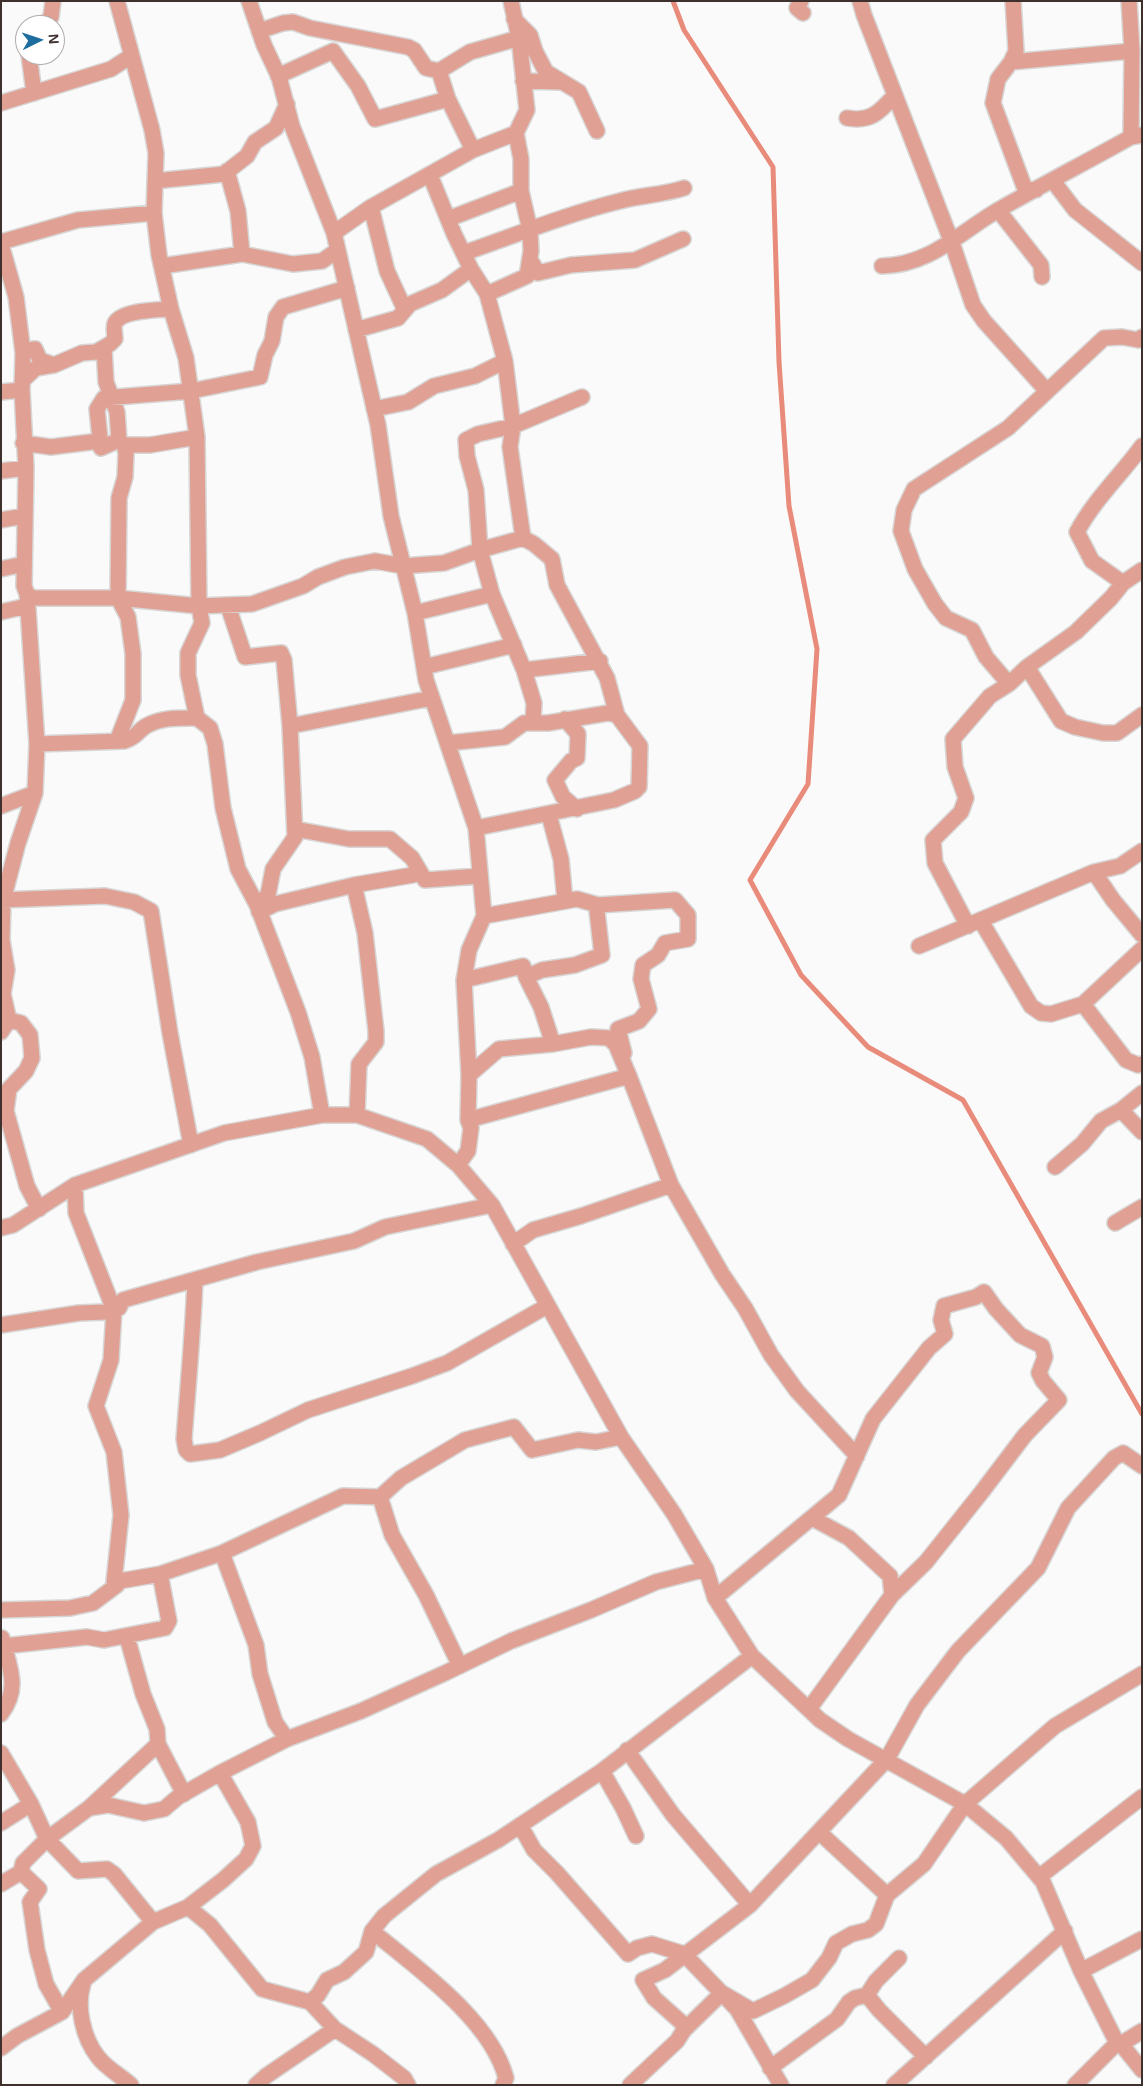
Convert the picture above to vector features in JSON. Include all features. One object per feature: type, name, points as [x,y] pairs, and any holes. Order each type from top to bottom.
[{"type":"street","points":[[51,15],[52,1]]},
{"type":"street","points":[[117,1],[152,130],[156,153],[154,213],[171,309],[186,358],[198,436],[199,606],[202,623],[188,653],[188,675],[197,718]]},
{"type":"street","points":[[248,1],[278,76],[292,126],[334,233],[378,425],[391,516],[415,613],[424,667],[432,698],[476,828],[484,916],[470,950],[464,980],[468,1120],[471,1128],[468,1151],[458,1165]]},
{"type":"street","points":[[487,294],[527,276],[531,261],[530,230],[521,191],[521,159],[516,133],[526,110],[519,38],[510,1]]},
{"type":"street","points":[[860,1],[894,96],[952,243],[973,304],[984,321],[1046,390]]},
{"type":"street","points":[[1012,1],[1016,52],[998,79],[993,103],[1025,188],[1036,190]]},
{"type":"street","points":[[882,266],[898,266],[924,257],[952,243],[998,210],[1137,136],[1129,1]]},
{"type":"street","points":[[514,20],[530,35],[535,51],[546,72],[579,92],[596,131]]},
{"type":"street","points":[[259,31],[283,23],[293,22],[310,28],[408,47],[414,50],[426,68],[439,71],[470,52],[519,38]]},
{"type":"street","points":[[1011,62],[1132,50]]},
{"type":"street","points":[[278,76],[333,51],[358,86],[375,119],[448,99]]},
{"type":"street","points":[[1,103],[111,69],[131,56]]},
{"type":"street","points":[[31,65],[34,93]]},
{"type":"street","points":[[439,71],[448,99],[473,150]]},
{"type":"street","points":[[523,81],[562,82]]},
{"type":"street","points":[[847,118],[861,121],[881,111],[894,96]]},
{"type":"street","points":[[155,182],[185,177],[218,176],[227,171],[247,156],[255,142],[276,128],[287,104]]},
{"type":"street","points":[[334,233],[371,208],[473,150],[516,133]]},
{"type":"street","points":[[227,171],[238,211],[242,254]]},
{"type":"street","points":[[430,175],[471,269],[487,294],[505,361],[513,426],[510,447],[523,538]]},
{"type":"street","points":[[1053,181],[1075,210],[1142,263]]},
{"type":"street","points":[[464,253],[564,217],[620,201],[666,194],[684,188]]},
{"type":"street","points":[[448,219],[521,191]]},
{"type":"street","points":[[371,208],[387,271],[405,310]]},
{"type":"street","points":[[998,210],[1041,265],[1042,277]]},
{"type":"street","points":[[39,1209],[27,1186],[6,1111],[5,1087],[26,1071],[32,1058],[30,1035],[21,1023],[5,1026],[3,994],[7,970],[2,940],[2,900],[18,843],[35,793],[37,744],[27,600],[24,586],[26,468],[23,443],[23,353],[16,298],[1,243],[78,220],[154,213]]},
{"type":"street","points":[[531,261],[538,272],[571,265],[635,260],[683,239]]},
{"type":"street","points":[[162,266],[242,254],[293,264],[322,261],[338,250]]},
{"type":"street","points":[[356,330],[398,318],[410,304],[442,290],[471,269]]},
{"type":"street","points":[[198,436],[150,445],[122,443],[101,448],[97,409],[104,398],[191,391],[260,377],[265,355],[272,341],[276,316],[283,307],[346,288]]},
{"type":"street","points":[[1,392],[22,385],[36,368],[54,365],[82,353],[96,352],[104,348],[115,338],[114,325],[116,321],[128,315],[171,309]]},
{"type":"street","points":[[1009,684],[986,657],[972,630],[946,618],[935,604],[916,569],[902,531],[904,510],[914,489],[1008,428],[1046,390],[1104,338],[1122,337],[1138,340],[1142,337]]},
{"type":"street","points":[[104,348],[106,382],[117,412],[125,478],[119,498],[118,598],[128,618],[133,654],[133,700],[117,741]]},
{"type":"street","points":[[23,353],[35,349],[40,360],[54,365]]},
{"type":"street","points":[[374,409],[408,402],[434,386],[476,376],[505,361]]},
{"type":"street","points":[[534,723],[534,703],[524,670],[492,594],[480,550],[476,490],[467,456],[466,440],[478,434],[513,426],[582,397]]},
{"type":"street","points":[[23,443],[51,447],[99,441]]},
{"type":"street","points":[[1123,583],[1092,560],[1077,532],[1087,514],[1142,446]]},
{"type":"street","points":[[1,472],[26,468]]},
{"type":"street","points":[[1,520],[24,516]]},
{"type":"street","points":[[1,612],[34,598],[118,598],[199,606],[252,604],[303,586],[318,577],[345,567],[374,561],[403,566],[444,562],[523,538],[534,544],[552,559],[557,585],[600,661],[607,678],[617,715],[640,746],[638,787],[635,791],[614,800],[549,815],[476,828]]},
{"type":"street","points":[[1,568],[24,564]]},
{"type":"street","points":[[1142,570],[1123,583],[1111,598],[1076,632],[1027,667],[1009,684],[990,696],[953,740],[955,767],[966,798],[962,812],[932,840],[935,863],[1031,1006],[1041,1013],[1051,1014],[1083,1004],[1142,949]]},
{"type":"street","points":[[415,613],[492,594]]},
{"type":"street","points":[[228,606],[245,657],[281,653],[284,660],[290,726],[295,836],[273,869],[268,895],[258,908]]},
{"type":"street","points":[[424,667],[514,645]]},
{"type":"street","points":[[524,670],[600,661]]},
{"type":"street","points":[[1027,667],[1060,722],[1103,733],[1117,733],[1141,716]]},
{"type":"street","points":[[290,726],[432,698]]},
{"type":"street","points":[[448,743],[504,737],[524,723],[608,713],[617,715]]},
{"type":"street","points":[[37,744],[117,741],[134,738],[144,727],[158,720],[171,718],[197,718],[210,728],[215,744],[223,808],[238,869],[258,908],[298,1012],[312,1058],[322,1114]]},
{"type":"street","points":[[565,718],[578,734],[577,758],[555,780],[563,797],[577,809]]},
{"type":"street","points":[[1,806],[35,793]]},
{"type":"street","points":[[549,815],[562,859],[565,901]]},
{"type":"street","points":[[295,828],[349,839],[390,839],[412,858],[425,880],[479,876]]},
{"type":"street","points":[[919,946],[1094,872],[1120,866],[1142,851]]},
{"type":"street","points":[[258,908],[354,885],[413,875],[418,868]]},
{"type":"street","points":[[1094,872],[1112,900],[1142,935]]},
{"type":"street","points":[[354,885],[365,933],[376,1031],[376,1042],[359,1064],[357,1115]]},
{"type":"street","points":[[2,900],[105,896],[134,902],[151,911],[170,1033],[191,1145]]},
{"type":"street","points":[[484,916],[577,899],[598,905],[675,900],[688,915],[688,939],[665,943],[658,955],[643,965],[641,979],[649,1009],[639,1021],[618,1029],[629,1076]]},
{"type":"street","points":[[526,977],[542,970],[575,965],[602,955],[598,905]]},
{"type":"street","points":[[464,980],[523,966],[526,977],[542,1007],[553,1044]]},
{"type":"street","points":[[1083,1004],[1126,1060],[1142,1064]]},
{"type":"street","points":[[468,1075],[499,1048],[553,1044],[591,1037],[609,1038],[616,1045],[671,1185],[771,1355],[797,1391],[857,1456]]},
{"type":"street","points":[[468,1120],[629,1076]]},
{"type":"street","points":[[1056,1167],[1082,1144],[1101,1121],[1121,1110],[1142,1093]]},
{"type":"street","points":[[1121,1110],[1142,1132]]},
{"type":"street","points":[[1,1228],[13,1225],[75,1185],[224,1133],[322,1114],[357,1115],[427,1139],[458,1165],[492,1205],[621,1437],[674,1514],[706,1569],[715,1598],[752,1656],[820,1720],[848,1739],[965,1804],[1006,1838],[1039,1877],[1065,1931],[1081,1971],[1119,2043],[1142,2070]]},
{"type":"street","points":[[1,1610],[70,1608],[93,1603],[117,1585],[114,1582],[121,1516],[114,1452],[96,1406],[111,1360],[114,1310],[76,1213],[75,1185]]},
{"type":"street","points":[[513,1244],[533,1230],[581,1216],[671,1185]]},
{"type":"street","points":[[1,1325],[79,1313],[114,1310],[119,1308],[123,1300],[257,1262],[354,1241],[386,1227],[492,1205]]},
{"type":"street","points":[[1115,1223],[1142,1207]]},
{"type":"street","points":[[195,1280],[192,1350],[189,1365],[184,1439],[186,1450],[190,1454],[220,1450],[260,1434],[308,1410],[447,1363],[547,1306]]},
{"type":"street","points":[[715,1598],[839,1495],[874,1419],[928,1348],[945,1334],[941,1320],[944,1306],[976,1297],[984,1292],[996,1309],[1020,1335],[1042,1346],[1045,1357],[1039,1373],[1043,1381],[1059,1400],[1025,1435],[926,1562],[892,1595],[809,1709]]},
{"type":"street","points":[[114,1582],[160,1574],[222,1553],[343,1496],[380,1497],[401,1478],[465,1440],[514,1427],[532,1450],[578,1440],[596,1442],[621,1437]]},
{"type":"street","points":[[684,2030],[682,2023],[654,1998],[644,1980],[665,1970],[750,1904],[887,1759],[917,1705],[958,1651],[1038,1568],[1068,1508],[1114,1458],[1123,1453],[1142,1466]]},
{"type":"street","points":[[380,1497],[392,1535],[426,1595],[460,1666]]},
{"type":"street","points":[[812,1518],[850,1538],[884,1570],[890,1576],[892,1595]]},
{"type":"street","points":[[222,1553],[256,1645],[260,1674],[275,1722],[287,1739]]},
{"type":"street","points":[[89,1808],[108,1805],[144,1813],[164,1809],[184,1794],[220,1773],[287,1739],[362,1711],[460,1666],[511,1640],[656,1582],[706,1569]]},
{"type":"street","points":[[1,1714],[13,1690],[13,1679],[2,1641],[87,1637],[104,1640],[165,1628],[169,1621],[160,1574]]},
{"type":"street","points":[[127,1636],[143,1694],[157,1729],[158,1744],[184,1794]]},
{"type":"street","points":[[310,2002],[318,1995],[327,1980],[344,1972],[366,1952],[372,1931],[384,1916],[436,1874],[460,1862],[520,1825],[602,1771],[752,1656]]},
{"type":"street","points":[[722,1993],[753,2010],[784,1996],[812,1980],[829,1958],[836,1943],[852,1934],[868,1930],[876,1924],[887,1895],[924,1864],[965,1804],[1055,1726],[1142,1674]]},
{"type":"street","points":[[1,1884],[21,1872],[23,1864],[47,1839],[89,1808],[158,1744]]},
{"type":"street","points":[[627,1750],[673,1815],[750,1904]]},
{"type":"street","points":[[1,1753],[6,1773],[30,1804],[47,1839],[78,1871],[107,1869],[114,1874],[154,1922]]},
{"type":"street","points":[[602,1771],[636,1836]]},
{"type":"street","points":[[1,2048],[17,2036],[62,2012],[84,1980],[154,1922],[188,1906],[223,1880],[246,1859],[253,1846],[248,1822],[220,1773]]},
{"type":"street","points":[[1039,1877],[1142,1798]]},
{"type":"street","points":[[1,1823],[30,1804]]},
{"type":"street","points":[[520,1825],[534,1850],[557,1873],[628,1954],[637,1948],[652,1944],[684,1954],[737,2010],[781,2085]]},
{"type":"street","points":[[819,1832],[887,1895]]},
{"type":"street","points":[[21,1872],[39,1889],[30,1902],[37,1950],[46,1984],[62,2012]]},
{"type":"street","points":[[188,1906],[210,1925],[262,1989],[310,2002],[335,2029],[373,2054],[404,2078],[408,2085]]},
{"type":"street","points":[[372,1931],[436,1984],[469,2015],[502,2062],[506,2078],[502,2085]]},
{"type":"street","points":[[894,2085],[1065,1931]]},
{"type":"street","points":[[1081,1971],[1142,1939]]},
{"type":"street","points":[[770,2068],[837,2018],[849,2002],[855,1998],[867,1995],[876,1981],[899,1958]]},
{"type":"street","points":[[84,1980],[81,1989],[81,2016],[88,2041],[99,2058],[131,2085]]},
{"type":"street","points":[[630,2085],[677,2041],[684,2030],[722,1993]]},
{"type":"street","points":[[867,1995],[879,2010],[926,2057]]},
{"type":"street","points":[[256,2085],[266,2076],[335,2029]]},
{"type":"street","points":[[1075,2085],[1119,2043],[1142,2031]]},
{"type":"waterway","points":[[673,1],[684,30],[773,167],[779,362],[789,506],[817,649],[808,784],[750,880],[801,975],[868,1047],[963,1100],[1142,1414]]}]
